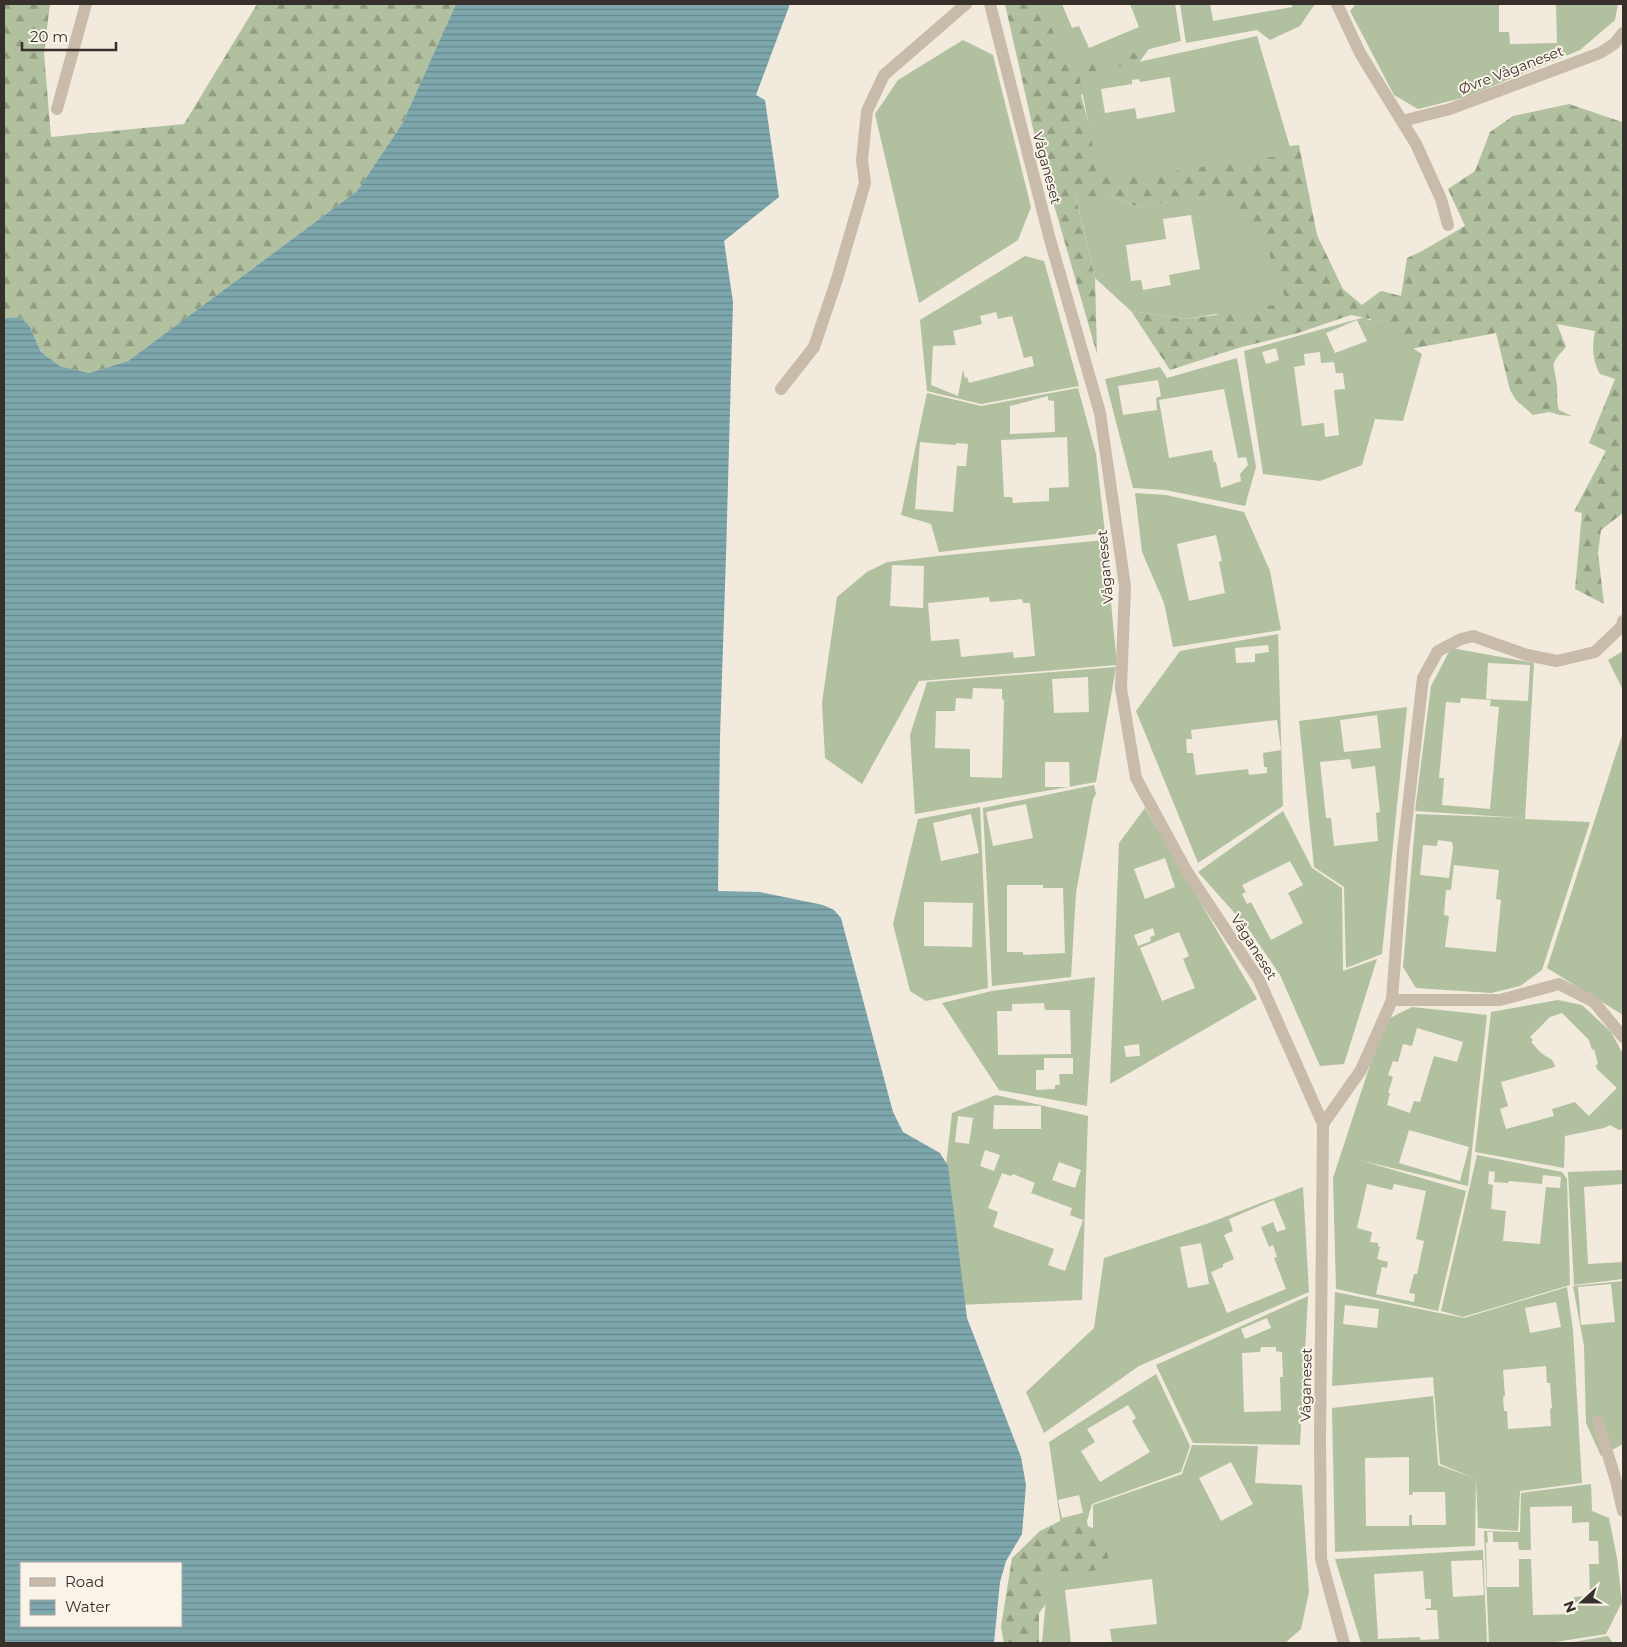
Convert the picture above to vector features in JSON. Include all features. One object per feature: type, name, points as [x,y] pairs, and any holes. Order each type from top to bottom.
[{"type":"street","points":[[56,109],[86,4]]},
{"type":"street","points":[[781,389],[814,347],[837,279],[865,183],[862,160],[867,111],[884,75],[966,4]]},
{"type":"street","name":"Våganeset","points":[[990,4],[1049,236],[1100,413],[1124,586],[1121,688],[1136,778],[1186,870],[1259,980],[1323,1124],[1320,1439],[1321,1559],[1344,1643]]},
{"type":"street","points":[[1337,4],[1360,54],[1416,144],[1441,199],[1448,225]]},
{"type":"street","name":"Øvre Våganeset","points":[[1402,121],[1450,109],[1600,53],[1614,44],[1623,33]]},
{"type":"street","points":[[1323,1124],[1361,1070],[1392,1000],[1403,851],[1423,678],[1438,651],[1460,639],[1472,636],[1527,655],[1557,661],[1595,652],[1622,626],[1623,621]]},
{"type":"street","points":[[1392,1000],[1500,1000],[1559,984],[1594,1002],[1623,1037]]},
{"type":"street","points":[[1598,1422],[1623,1511]]},
{"type":"green space","points":[[4,4],[50,4],[44,53],[51,137],[184,124],[257,4],[456,4],[402,124],[357,191],[128,361],[89,373],[60,366],[41,352],[29,325],[19,317],[4,318]]},
{"type":"green space","points":[[1005,4],[1041,4],[1068,58],[1151,46],[1138,64],[1081,95],[1100,168],[1299,145],[1317,235],[1343,289],[1362,305],[1381,291],[1401,296],[1407,258],[1465,226],[1448,189],[1475,171],[1490,132],[1513,116],[1569,104],[1622,122],[1623,513],[1601,530],[1598,553],[1604,604],[1575,589],[1582,513],[1574,511],[1606,451],[1589,443],[1615,379],[1600,374],[1597,369],[1593,353],[1595,331],[1557,324],[1566,347],[1554,362],[1558,404],[1559,410],[1572,416],[1549,412],[1533,415],[1516,400],[1510,390],[1496,333],[1405,350],[1374,337],[1371,319],[1351,315],[1298,333],[1238,348],[1170,370],[1131,311],[1184,319],[1217,315],[1212,195],[1138,207],[1111,196],[1076,198],[1095,278],[1097,354],[1037,146]]},
{"type":"green space","points":[[1040,4],[1062,4],[1072,28],[1079,26],[1089,48],[1139,27],[1130,4],[1175,4],[1181,41],[1071,69]]},
{"type":"green space","points":[[1180,4],[1210,4],[1213,21],[1292,7],[1292,4],[1315,4],[1300,26],[1270,40],[1257,30],[1186,43]]},
{"type":"green space","points":[[1356,4],[1499,4],[1499,32],[1509,32],[1510,44],[1557,43],[1556,4],[1618,4],[1615,20],[1580,50],[1466,97],[1418,109],[1394,95],[1350,11]]},
{"type":"green space","points":[[1257,36],[1292,154],[1161,173],[1098,174],[1079,75]],"holes":[[[1170,77],[1175,112],[1137,119],[1135,108],[1105,113],[1101,89],[1132,84],[1132,80],[1139,79],[1140,82]]]},
{"type":"green space","points":[[963,40],[993,55],[1031,207],[1018,240],[919,303],[875,114],[898,80]]},
{"type":"green space","points":[[1212,194],[1260,228],[1287,303],[1184,319],[1131,311],[1095,278],[1076,197],[1111,196],[1138,207]],"holes":[[[1191,215],[1200,269],[1169,275],[1171,285],[1143,290],[1141,280],[1131,281],[1126,245],[1166,239],[1163,219]]]},
{"type":"green space","points":[[1025,256],[1044,261],[1079,386],[981,404],[927,391],[920,320]],"holes":[[[996,312],[998,319],[1012,316],[1024,358],[1032,356],[1034,366],[969,383],[967,377],[965,378],[963,370],[958,396],[931,385],[933,346],[956,345],[953,331],[982,324],[980,316]]]},
{"type":"green space","points":[[1365,317],[1422,354],[1403,421],[1375,419],[1362,465],[1320,481],[1263,474],[1244,351]],"holes":[[[1357,320],[1367,341],[1335,353],[1326,333]],[[1276,348],[1279,360],[1266,364],[1262,352]],[[1320,352],[1321,363],[1334,362],[1336,373],[1343,373],[1345,389],[1334,390],[1339,435],[1325,437],[1324,423],[1302,426],[1294,367],[1305,365],[1304,354]]]},
{"type":"green space","points":[[1237,358],[1256,467],[1245,506],[1165,490],[1133,488],[1105,379],[1160,367],[1167,378]],"holes":[[[1158,380],[1161,396],[1156,398],[1157,410],[1123,415],[1118,386]],[[1224,389],[1238,458],[1246,457],[1248,465],[1240,474],[1241,481],[1221,488],[1212,450],[1169,458],[1159,400]]]},
{"type":"green space","points":[[1078,388],[1096,454],[1105,533],[939,552],[931,524],[901,515],[927,393],[981,406]],"holes":[[[1048,396],[1048,400],[1054,401],[1055,432],[1010,434],[1010,406]],[[1067,437],[1069,487],[1049,488],[1049,501],[1013,503],[1012,497],[1004,497],[1001,440]],[[920,442],[968,444],[966,466],[957,466],[953,512],[915,509]]]},
{"type":"green space","points":[[1135,493],[1166,495],[1244,512],[1270,571],[1281,630],[1173,647],[1164,603],[1142,552]],"holes":[[[1216,535],[1222,561],[1219,562],[1225,593],[1189,601],[1177,544]]]},
{"type":"green space","points":[[1105,540],[1117,665],[919,681],[862,784],[825,758],[822,703],[837,597],[867,572],[887,562]],"holes":[[[892,565],[924,566],[923,608],[890,606]],[[989,597],[990,602],[1022,599],[1023,603],[1030,603],[1035,656],[1014,658],[1013,652],[961,657],[959,639],[931,641],[928,603]]]},
{"type":"green space","points":[[1278,634],[1283,806],[1198,863],[1136,711],[1180,651]],"holes":[[[1268,645],[1269,652],[1255,654],[1255,662],[1236,663],[1235,648]],[[1277,720],[1281,750],[1263,753],[1264,767],[1267,767],[1267,773],[1249,775],[1248,769],[1196,775],[1193,753],[1187,753],[1186,739],[1192,739],[1191,730]]]},
{"type":"green space","points":[[1451,648],[1534,663],[1525,819],[1590,822],[1542,970],[1520,986],[1491,993],[1416,988],[1403,967],[1416,814],[1523,818],[1415,811],[1431,686]],"holes":[[[1488,663],[1530,665],[1528,701],[1486,699]],[[1461,698],[1491,700],[1490,706],[1499,707],[1490,809],[1442,805],[1444,778],[1439,778],[1446,702],[1460,703]],[[1438,840],[1452,842],[1449,878],[1420,875],[1423,845],[1437,846]],[[1454,865],[1499,870],[1496,899],[1501,900],[1496,952],[1445,947],[1449,916],[1444,915],[1446,890],[1451,890]]]},
{"type":"green space","points":[[1623,651],[1623,690],[1608,660]]},
{"type":"green space","points":[[1116,667],[1096,782],[1070,787],[1069,762],[1045,762],[1045,787],[1068,787],[915,814],[910,735],[927,682]],"holes":[[[1088,677],[1089,712],[1054,713],[1052,679]],[[973,688],[1002,689],[1002,699],[1004,700],[1002,778],[970,777],[970,749],[935,748],[936,711],[955,711],[956,698],[972,699]]]},
{"type":"green space","points":[[1407,707],[1382,954],[1346,968],[1344,887],[1314,867],[1299,721]],"holes":[[[1377,715],[1381,748],[1344,752],[1340,720]],[[1350,759],[1352,769],[1375,766],[1380,812],[1376,813],[1378,841],[1334,846],[1331,818],[1326,818],[1320,762]]]},
{"type":"green space","points":[[1623,732],[1623,1015],[1547,968]]},
{"type":"green space","points":[[1094,785],[1096,794],[1093,799],[1076,893],[1071,977],[992,986],[983,808]],"holes":[[[1026,804],[1033,838],[993,846],[986,812]],[[1007,885],[1043,885],[1043,888],[1063,888],[1065,953],[1023,955],[1023,952],[1007,952]]]},
{"type":"green space","points":[[980,807],[988,988],[926,1001],[910,991],[893,924],[918,819]],"holes":[[[971,814],[979,853],[941,861],[933,823]],[[924,902],[973,903],[972,947],[924,946]]]},
{"type":"green space","points":[[1145,808],[1257,999],[1110,1084],[1119,843]],"holes":[[[1165,858],[1175,887],[1145,899],[1134,869]],[[1153,928],[1155,935],[1150,937],[1151,941],[1138,946],[1134,935]],[[1179,932],[1189,956],[1183,959],[1195,988],[1162,1001],[1140,948]],[[1139,1044],[1140,1056],[1126,1057],[1124,1046]]]},
{"type":"green space","points":[[1283,811],[1312,868],[1342,888],[1343,971],[1377,959],[1344,1064],[1320,1066],[1280,975],[1248,928],[1198,872]],"holes":[[[1290,861],[1303,885],[1288,893],[1303,923],[1271,940],[1251,902],[1247,904],[1242,894],[1246,892],[1242,885]]]},
{"type":"green space","points":[[1095,977],[1087,1106],[999,1090],[942,1003],[992,991]],"holes":[[[1044,1003],[1045,1010],[1070,1010],[1071,1054],[998,1055],[997,1011],[1012,1011],[1012,1004]],[[1044,1058],[1073,1058],[1073,1074],[1059,1074],[1060,1085],[1055,1085],[1055,1089],[1036,1090],[1036,1070],[1044,1070]]]},
{"type":"green space","points":[[1558,1000],[1582,1005],[1611,1032],[1623,1054],[1623,1129],[1619,1130],[1610,1125],[1565,1136],[1564,1168],[1475,1152],[1491,1012]],"holes":[[[1562,1013],[1589,1040],[1592,1050],[1594,1049],[1598,1064],[1596,1065],[1597,1069],[1617,1088],[1589,1116],[1575,1102],[1552,1109],[1554,1116],[1506,1129],[1500,1109],[1508,1106],[1501,1082],[1555,1067],[1552,1060],[1540,1052],[1531,1042],[1533,1040],[1530,1037],[1550,1017]]]},
{"type":"green space","points":[[1412,1007],[1487,1015],[1468,1186],[1359,1160],[1466,1191],[1438,1311],[1336,1289],[1333,1178],[1370,1065],[1388,1019]],"holes":[[[1417,1028],[1463,1042],[1457,1062],[1434,1056],[1420,1102],[1414,1101],[1410,1113],[1387,1105],[1390,1093],[1388,1093],[1393,1077],[1388,1075],[1393,1061],[1398,1062],[1403,1044],[1412,1046]],[[1409,1130],[1469,1147],[1460,1181],[1399,1163]],[[1367,1184],[1392,1190],[1394,1184],[1426,1191],[1416,1239],[1424,1241],[1417,1274],[1414,1274],[1409,1293],[1415,1294],[1414,1302],[1376,1294],[1382,1267],[1387,1268],[1388,1262],[1377,1259],[1380,1247],[1378,1243],[1370,1242],[1372,1232],[1357,1228]]]},
{"type":"green space","points":[[996,1095],[1088,1116],[1082,1300],[957,1305],[942,1200],[952,1113]],"holes":[[[994,1105],[1041,1106],[1041,1129],[993,1129]],[[958,1116],[973,1118],[969,1144],[955,1142]],[[985,1150],[1000,1155],[994,1171],[980,1166]],[[1059,1162],[1081,1170],[1075,1188],[1052,1180]],[[1002,1173],[1011,1176],[1013,1174],[1035,1183],[1031,1193],[1072,1208],[1070,1215],[1083,1220],[1065,1271],[1048,1265],[1054,1249],[993,1227],[998,1212],[988,1208]]]},
{"type":"green space","points":[[1477,1155],[1562,1172],[1567,1179],[1570,1285],[1463,1317],[1441,1311]],"holes":[[[1489,1171],[1495,1172],[1494,1182],[1508,1183],[1509,1181],[1542,1184],[1543,1175],[1561,1177],[1560,1188],[1546,1187],[1540,1244],[1503,1241],[1506,1211],[1491,1209],[1493,1185],[1488,1184]]]},
{"type":"green space","points":[[1623,1170],[1623,1184],[1584,1187],[1588,1264],[1623,1262],[1623,1279],[1574,1285],[1568,1172]]},
{"type":"green space","points":[[1303,1187],[1309,1292],[1139,1366],[1044,1433],[1026,1392],[1094,1328],[1104,1258],[1209,1223]],"holes":[[[1274,1200],[1286,1229],[1277,1232],[1273,1222],[1261,1227],[1269,1247],[1273,1245],[1277,1257],[1274,1258],[1286,1289],[1227,1313],[1211,1272],[1223,1267],[1223,1264],[1234,1259],[1224,1235],[1233,1231],[1229,1219]],[[1201,1243],[1209,1284],[1188,1288],[1180,1247]]]},
{"type":"green space","points":[[1623,1281],[1623,1444],[1601,1456],[1586,1423],[1584,1346],[1573,1286]],"holes":[[[1611,1284],[1615,1322],[1581,1325],[1578,1287]]]},
{"type":"green space","points":[[1567,1287],[1573,1330],[1582,1483],[1520,1491],[1518,1531],[1478,1528],[1476,1478],[1475,1546],[1335,1552],[1332,1408],[1433,1396],[1438,1465],[1474,1478],[1440,1464],[1433,1377],[1332,1386],[1335,1292],[1464,1318]],"holes":[[[1556,1302],[1561,1327],[1530,1333],[1525,1308]],[[1345,1305],[1379,1309],[1377,1328],[1343,1324]],[[1546,1366],[1547,1383],[1550,1383],[1551,1426],[1508,1429],[1507,1411],[1504,1411],[1503,1370]],[[1409,1457],[1409,1495],[1412,1495],[1413,1492],[1445,1492],[1446,1525],[1412,1525],[1412,1515],[1409,1515],[1409,1526],[1366,1526],[1365,1458]]]},
{"type":"green space","points":[[1308,1296],[1300,1445],[1193,1443],[1156,1365]],"holes":[[[1267,1318],[1271,1328],[1245,1339],[1241,1329]],[[1261,1347],[1276,1347],[1276,1351],[1282,1352],[1283,1377],[1280,1377],[1281,1411],[1244,1412],[1242,1353],[1260,1352]]]},
{"type":"green space","points":[[1156,1374],[1190,1446],[1181,1472],[1092,1504],[1087,1521],[1061,1526],[1049,1442]],"holes":[[[1128,1405],[1136,1418],[1132,1421],[1150,1452],[1100,1482],[1081,1451],[1095,1442],[1087,1429]],[[1079,1495],[1083,1513],[1062,1518],[1058,1500]]]},
{"type":"green space","points":[[1192,1445],[1258,1446],[1255,1483],[1302,1485],[1309,1592],[1301,1629],[1285,1643],[1112,1643],[1110,1629],[1157,1624],[1152,1579],[1065,1590],[1071,1643],[1042,1643],[1048,1577],[1097,1570],[1109,1562],[1105,1542],[1093,1541],[1093,1505],[1182,1474]],"holes":[[[1231,1462],[1253,1504],[1221,1521],[1199,1478]]]},
{"type":"green space","points":[[1591,1484],[1592,1511],[1609,1518],[1617,1558],[1622,1602],[1606,1634],[1549,1643],[1489,1643],[1484,1531],[1520,1532],[1521,1493]],"holes":[[[1572,1506],[1572,1523],[1589,1522],[1589,1541],[1598,1541],[1599,1564],[1589,1564],[1590,1596],[1574,1597],[1575,1614],[1533,1615],[1531,1559],[1519,1559],[1519,1587],[1487,1587],[1487,1532],[1493,1532],[1493,1542],[1518,1542],[1519,1550],[1531,1550],[1530,1507]]]},
{"type":"green space","points":[[1085,1512],[1088,1526],[1109,1535],[1118,1577],[1059,1587],[1039,1613],[1039,1643],[1004,1643],[1001,1627],[1012,1558],[1040,1531],[1064,1519]]},
{"type":"green space","points":[[1483,1550],[1487,1643],[1361,1643],[1335,1559]],"holes":[[[1482,1560],[1484,1595],[1453,1597],[1451,1561]],[[1423,1571],[1425,1599],[1431,1599],[1431,1608],[1426,1608],[1426,1610],[1437,1610],[1439,1639],[1420,1640],[1420,1637],[1378,1639],[1374,1574]]]},
{"type":"green space","points":[[1608,1636],[1613,1643],[1567,1643]]},
{"type":"water","points":[[456,4],[790,4],[756,95],[765,100],[779,197],[724,241],[733,302],[720,737],[718,891],[760,892],[823,905],[834,910],[841,918],[893,1112],[903,1132],[940,1153],[948,1166],[967,1318],[1021,1457],[1026,1485],[1022,1534],[1006,1561],[1000,1582],[994,1643],[4,1643],[4,318],[19,317],[29,325],[41,352],[60,366],[89,373],[128,361],[357,191],[402,124]]}]
